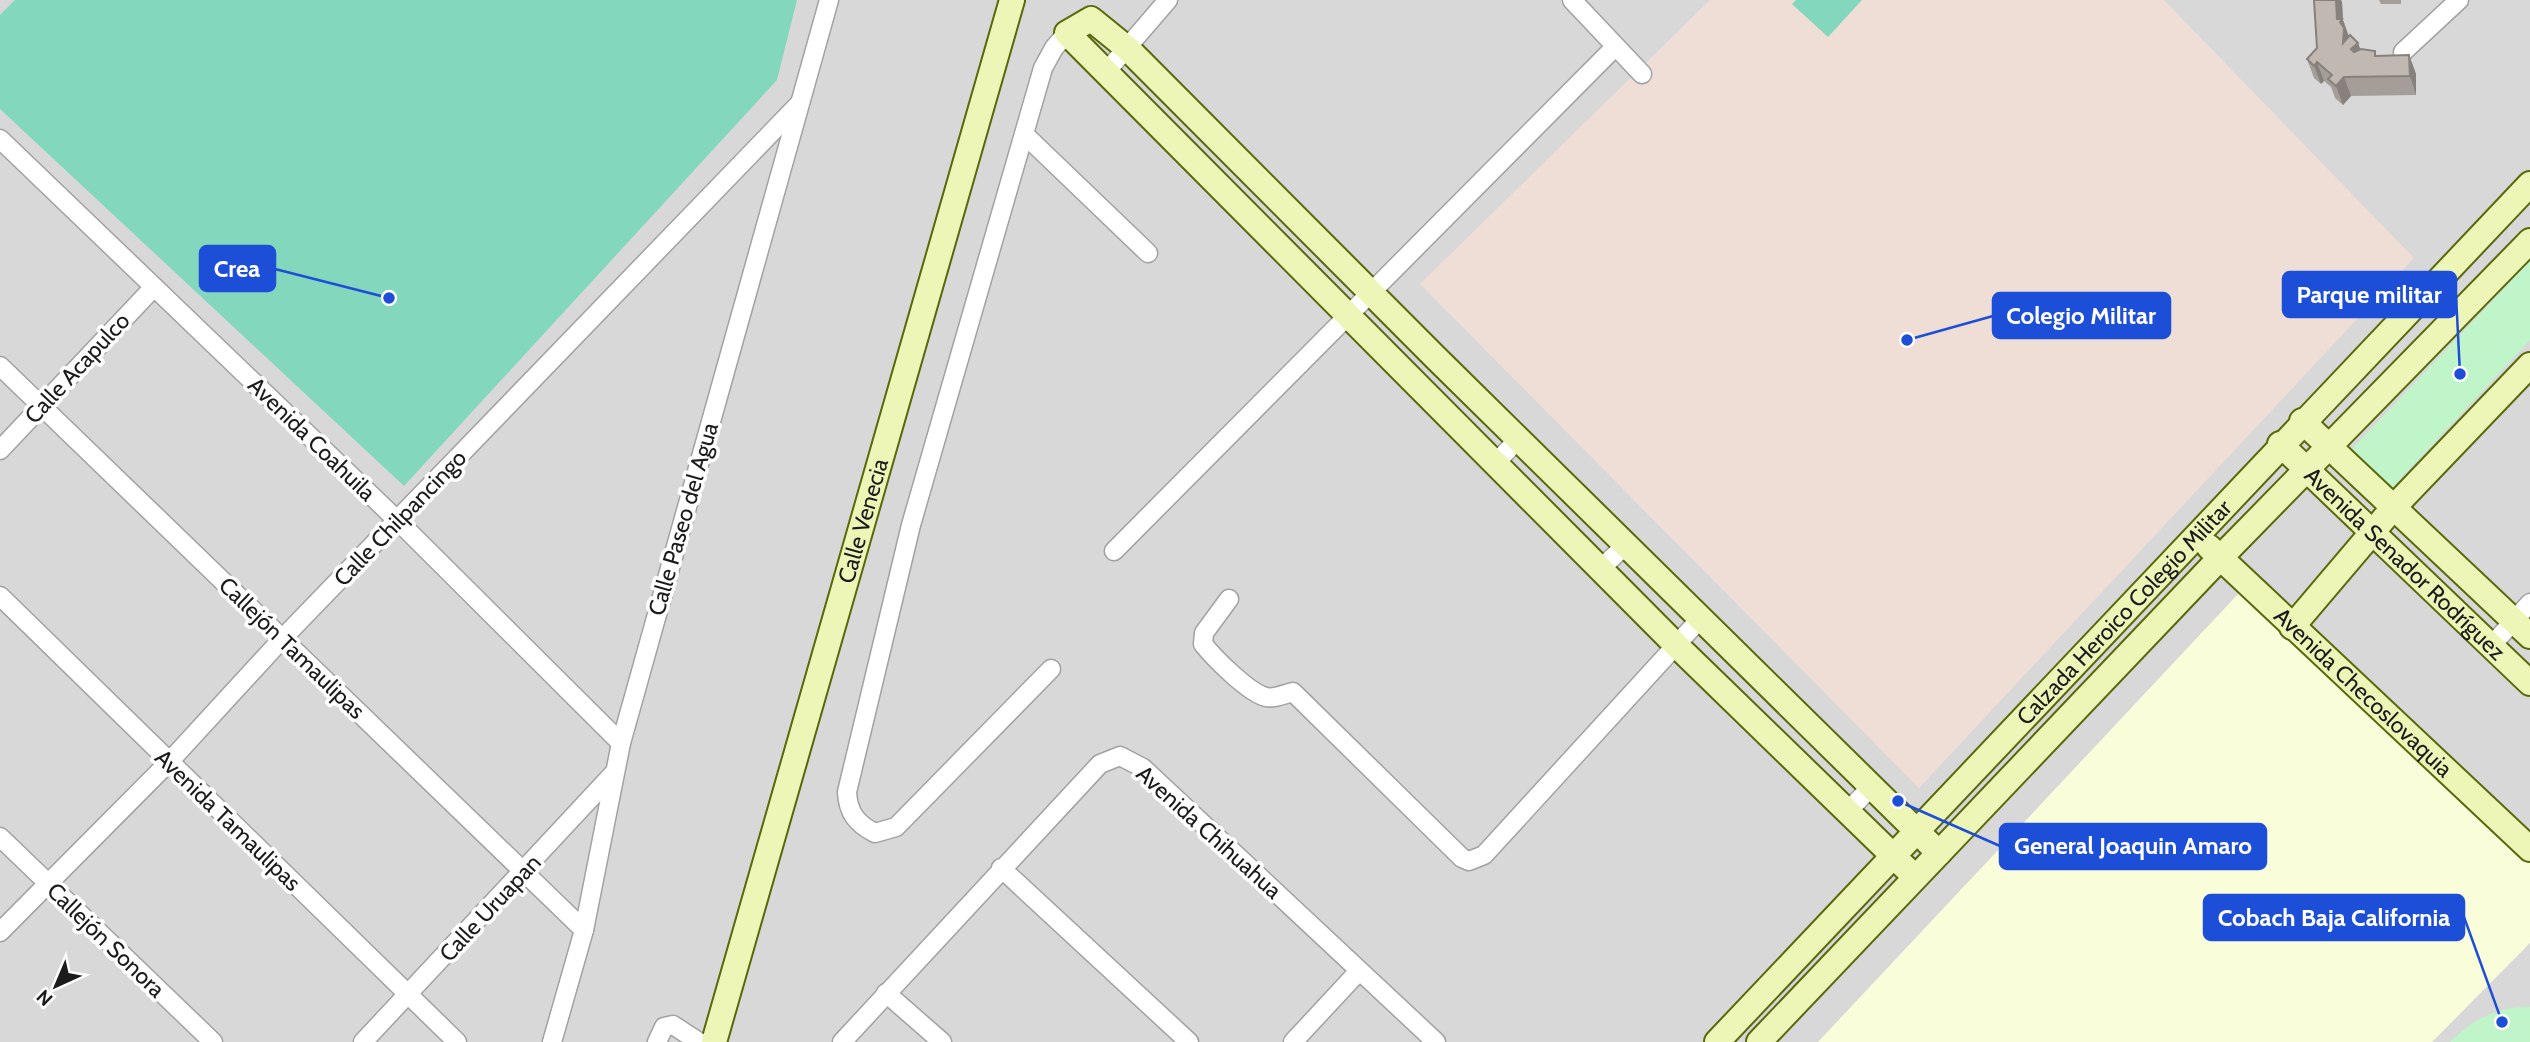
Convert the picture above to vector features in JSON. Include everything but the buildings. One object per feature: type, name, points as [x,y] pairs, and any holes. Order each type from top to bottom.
[{"type":"street","name":"Calle Paseo del Agua","points":[[552,1042],[584,930],[621,743],[829,0]]},
{"type":"street","name":"Calle Venecia","points":[[714,1042],[1013,0]]},
{"type":"street","points":[[1106,72],[1168,0]]},
{"type":"street","points":[[1572,0],[1642,74]]},
{"type":"street","points":[[2403,52],[2459,0]]},
{"type":"street","points":[[1051,669],[896,827],[875,833],[859,825],[848,807],[850,779],[911,524],[1043,68],[1054,48],[1067,33],[1091,19],[1128,49],[1435,357],[1939,853]]},
{"type":"street","points":[[1067,33],[1675,644],[1916,877]]},
{"type":"street","points":[[1114,551],[1615,47]]},
{"type":"street","name":"Calle Chilpancingo","points":[[0,932],[169,762],[282,639],[398,522],[800,103]]},
{"type":"street","points":[[1025,135],[1148,253]]},
{"type":"street","name":"Avenida Coahuila","points":[[0,139],[398,522],[621,743]]},
{"type":"street","name":"Calzada Heroico Colegio Militar","points":[[1717,1042],[2280,444],[2530,184]]},
{"type":"street","points":[[1283,253],[1306,228]]},
{"type":"street","name":"Calzada Heroico Colegio Militar","points":[[1759,1042],[2221,557],[2530,241]]},
{"type":"street","name":"Calle Acapulco","points":[[0,450],[154,287]]},
{"type":"street","points":[[1413,382],[1435,357]]},
{"type":"street","points":[[2292,627],[2393,508],[2530,365]]},
{"type":"street","name":"Callejón Tamaulipas","points":[[0,366],[584,930]]},
{"type":"street","name":"Avenida Senador Rodríguez","points":[[2302,421],[2393,508],[2525,620]]},
{"type":"street","points":[[1495,464],[1518,439]]},
{"type":"street","name":"Avenida Senador Rodríguez","points":[[2280,444],[2530,683]]},
{"type":"street","name":"Avenida Checoslovaquia","points":[[2196,534],[2530,849]]},
{"type":"street","points":[[1600,569],[1626,545]]},
{"type":"street","name":"Avenida Tamaulipas","points":[[0,596],[457,1042]]},
{"type":"street","points":[[1229,599],[1204,633],[1203,644],[1210,653],[1255,692],[1275,697],[1293,692],[1462,858],[1469,861],[1484,855],[1700,619]]},
{"type":"street","points":[[2491,646],[2525,620]]},
{"type":"street","name":"Avenida Chihuahua","points":[[842,1042],[1100,764],[1120,756],[1143,768],[1436,1042]]},
{"type":"street","name":"Calle Uruapan","points":[[363,1042],[524,873],[615,772]]},
{"type":"street","points":[[1847,812],[1871,787]]},
{"type":"street","name":"Callejón Sonora","points":[[0,837],[213,1042]]},
{"type":"street","points":[[1001,868],[1188,1042]]},
{"type":"street","points":[[1293,1042],[1359,971]]},
{"type":"street","points":[[886,993],[942,1042]]},
{"type":"street","points":[[657,1042],[664,1027],[673,1026],[699,1042]]},
{"type":"shaded area","points":[[0,0],[2530,0],[2530,1042],[0,1042]]},
{"type":"shaded area","points":[[1710,0],[2164,0],[2414,258],[1919,788],[1420,284]]},
{"type":"shaded area","points":[[2239,593],[2530,863],[2530,943],[2432,1042],[1818,1042]]},
{"type":"green space","points":[[15,0],[797,0],[777,80],[404,486],[0,109],[0,15]]},
{"type":"green space","points":[[1796,0],[1862,0],[1828,37],[1792,4]]},
{"type":"green space","points":[[2530,261],[2530,340],[2390,490],[2351,450]]},
{"type":"green space","points":[[2530,1007],[2530,1042],[2450,1042],[2467,1027],[2486,1016],[2507,1009]]},
{"type":"place","name":"Crea","points":[[389,298]]},
{"type":"place","name":"Colegio Militar","points":[[1907,340]]},
{"type":"place","name":"Parque militar","points":[[2460,374]]},
{"type":"place","name":"General Joaquin Amaro","points":[[1898,801]]},
{"type":"place","name":"Cobach Baja California","points":[[2502,1022]]}]
